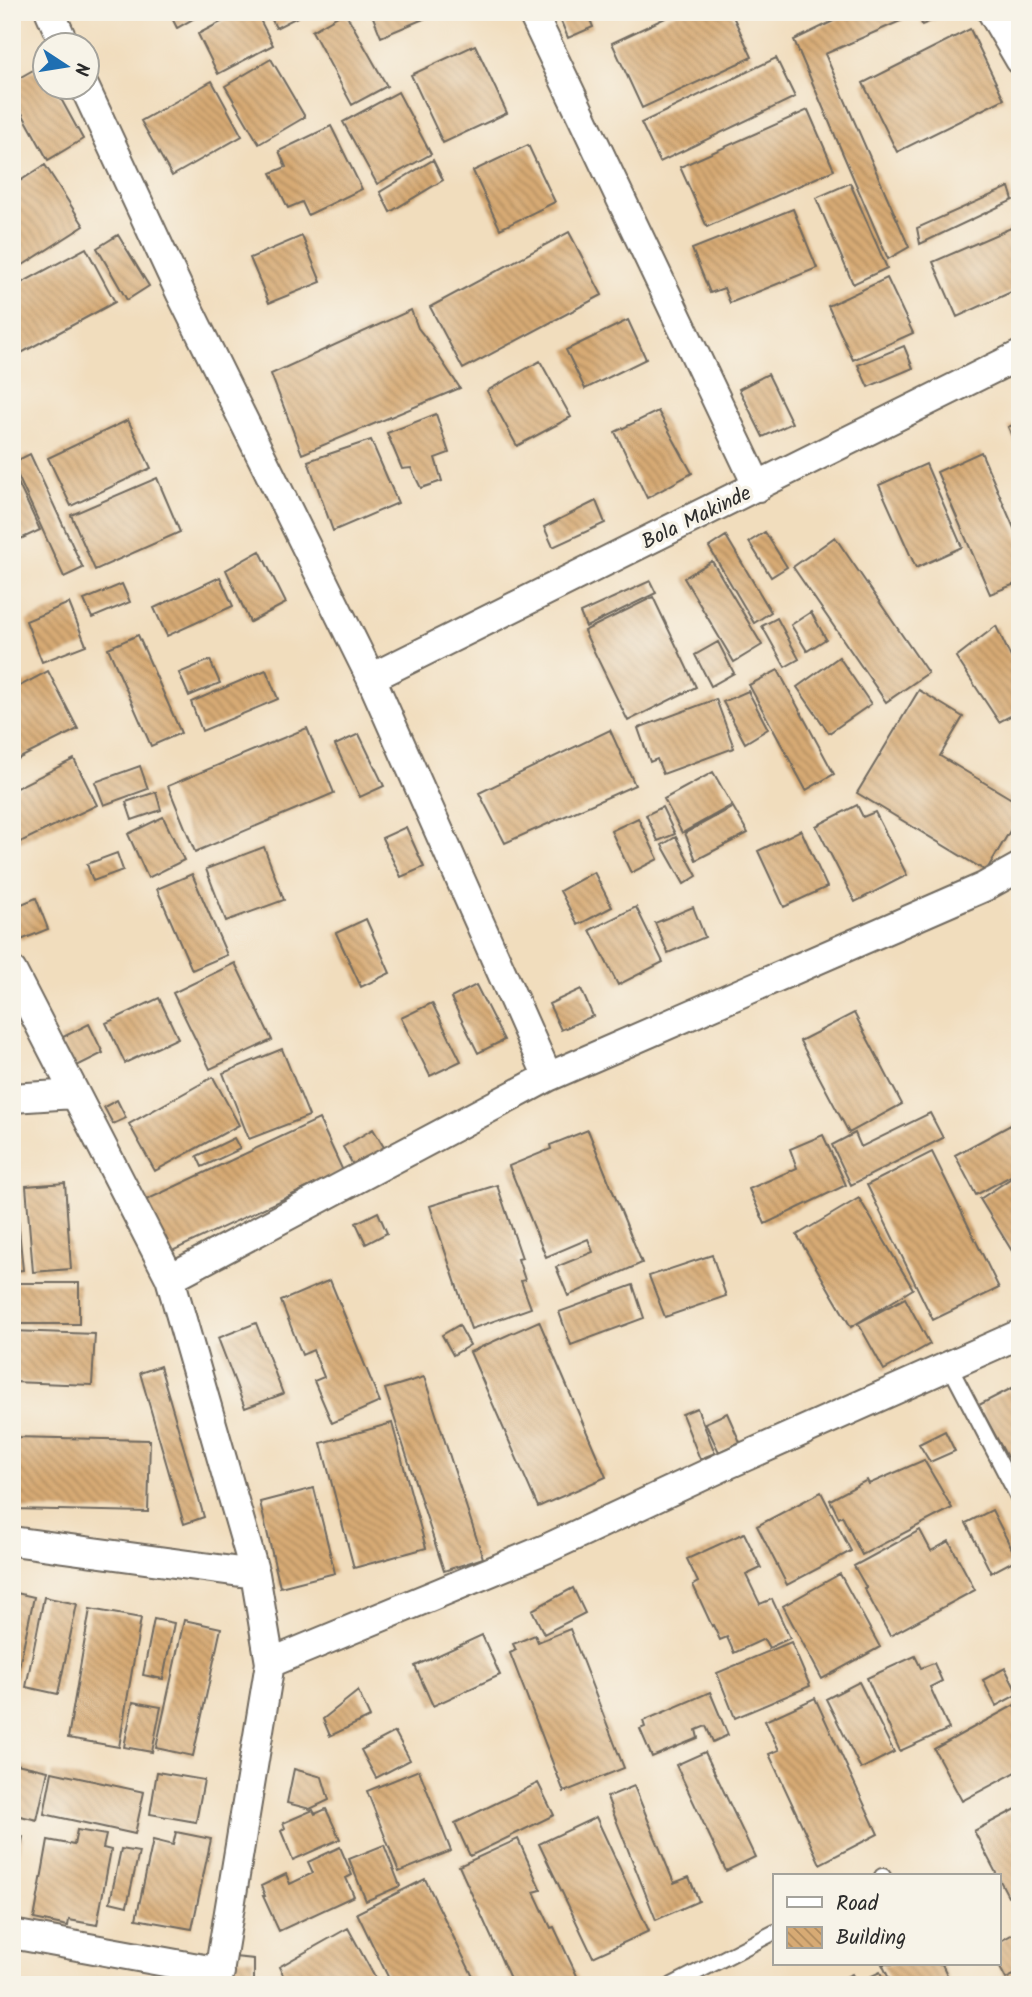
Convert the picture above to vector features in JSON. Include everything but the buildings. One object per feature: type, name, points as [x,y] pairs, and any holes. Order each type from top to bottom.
[{"type":"street","points":[[50,12],[59,32]]},
{"type":"street","points":[[532,12],[758,487]]},
{"type":"street","points":[[992,12],[1020,60]]},
{"type":"street","points":[[92,102],[181,294],[371,678],[548,1077]]},
{"type":"street","name":"Bola Makinde","points":[[371,678],[1020,355]]},
{"type":"street","points":[[170,1278],[548,1077],[984,887],[1020,867]]},
{"type":"street","points":[[12,971],[170,1278],[255,1574],[270,1663],[218,1978],[12,1934]]},
{"type":"street","points":[[12,1098],[74,1094]]},
{"type":"street","points":[[270,1663],[548,1548],[1020,1334]]},
{"type":"street","points":[[12,1541],[255,1574]]},
{"type":"lane","points":[[949,1366],[1020,1501]]},
{"type":"lane","points":[[672,1985],[773,1933]]}]
